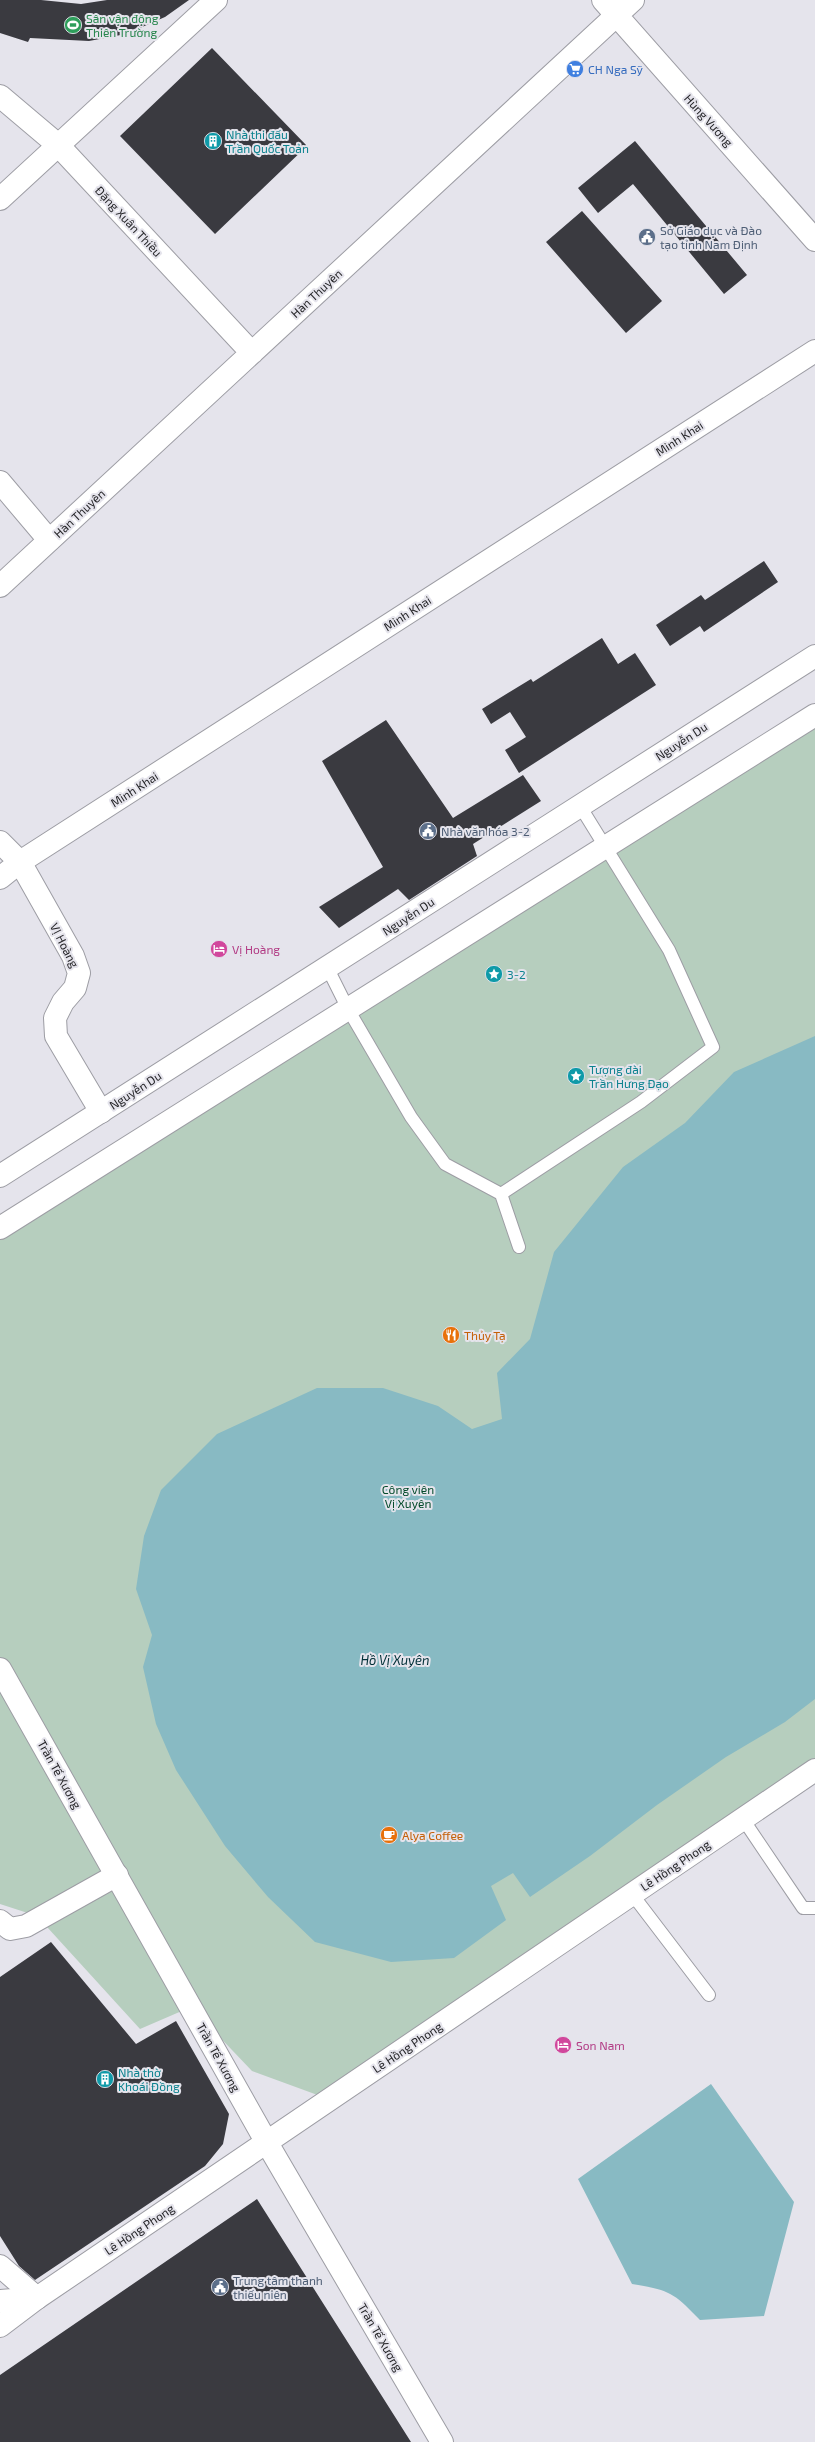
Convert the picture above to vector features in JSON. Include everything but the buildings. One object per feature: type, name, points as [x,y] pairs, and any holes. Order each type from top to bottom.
[{"type":"street","points":[[0,199],[216,0]]},
{"type":"street","name":"Hàn Thuyên","points":[[0,586],[252,353],[610,8],[633,0]]},
{"type":"street","name":"Hùng Vương","points":[[610,8],[815,240]]},
{"type":"street","name":"Đặng Xuân Thiều","points":[[0,96],[58,145],[252,353]]},
{"type":"street","name":"Minh Khai","points":[[0,878],[20,862],[815,351]]},
{"type":"street","points":[[0,482],[49,540]]},
{"type":"street","name":"Nguyễn Du","points":[[0,1176],[815,656]]},
{"type":"street","points":[[0,1228],[815,715]]},
{"type":"street","points":[[0,842],[20,862]]},
{"type":"street","name":"VỊ Hoàng","points":[[20,862],[73,956],[79,973],[75,988],[63,1002],[55,1018],[56,1036],[101,1112]]},
{"type":"street","name":"Trần Tế Xương","points":[[0,1669],[117,1875],[266,2143],[442,2442]]},
{"type":"street","name":"Lê Hồng Phong","points":[[0,2326],[37,2298],[815,1770]]},
{"type":"street","points":[[0,1921],[10,1930],[26,1926],[117,1875]]},
{"type":"street","points":[[0,2266],[37,2298]]},
{"type":"street","points":[[0,2301],[37,2298]]},
{"type":"lane","points":[[501,1194],[641,1102],[713,1047],[670,950],[607,846],[580,806]]},
{"type":"lane","points":[[327,967],[348,1009],[412,1117],[445,1164],[501,1194],[519,1247]]},
{"type":"lane","points":[[743,1819],[803,1908],[815,1908]]},
{"type":"lane","points":[[632,1894],[709,1995]]},
{"type":"green space","name":"Công viên Vị Xuyên","points":[[815,715],[815,1765],[323,2097],[252,2071],[191,2007],[140,2029],[37,1916],[0,1904],[0,1228]]},
{"type":"water","name":"Hồ Vị Xuyên","points":[[815,1036],[815,1699],[785,1722],[726,1757],[657,1805],[590,1856],[530,1897],[513,1873],[491,1886],[506,1920],[454,1958],[391,1962],[315,1942],[268,1897],[225,1846],[176,1770],[156,1724],[143,1667],[152,1635],[136,1589],[144,1536],[161,1490],[217,1434],[317,1388],[383,1388],[438,1406],[472,1429],[502,1419],[497,1373],[530,1339],[554,1252],[623,1167],[685,1123],[734,1072]]},
{"type":"water","points":[[711,2084],[794,2202],[764,2316],[700,2320],[684,2304],[670,2294],[655,2288],[632,2284],[578,2179]]},
{"type":"place","name":"Sân vận động Thiên Trường","points":[[73,25]]},
{"type":"place","name":"CH Nga Sỹ","points":[[575,69]]},
{"type":"place","name":"Nhà thi đấu Trần Quốc Toản","points":[[213,141]]},
{"type":"place","name":"Sở Giáo dục và Đào tạo tỉnh Nam Định","points":[[647,237]]},
{"type":"place","name":"Nhà văn hóa 3-2","points":[[428,831]]},
{"type":"place","name":"Vị Hoàng","points":[[219,949]]},
{"type":"place","name":"3-2","points":[[494,974]]},
{"type":"place","name":"Tượng đài Trần Hưng Đạo","points":[[576,1076]]},
{"type":"place","name":"Thủy Tạ","points":[[451,1335]]},
{"type":"place","name":"Alya Coffee","points":[[389,1835]]},
{"type":"place","name":"Son Nam","points":[[563,2045]]},
{"type":"place","name":"Nhà thờ Khoái Đồng","points":[[105,2079]]},
{"type":"place","name":"Trung tâm thanh thiếu niên","points":[[220,2287]]}]
